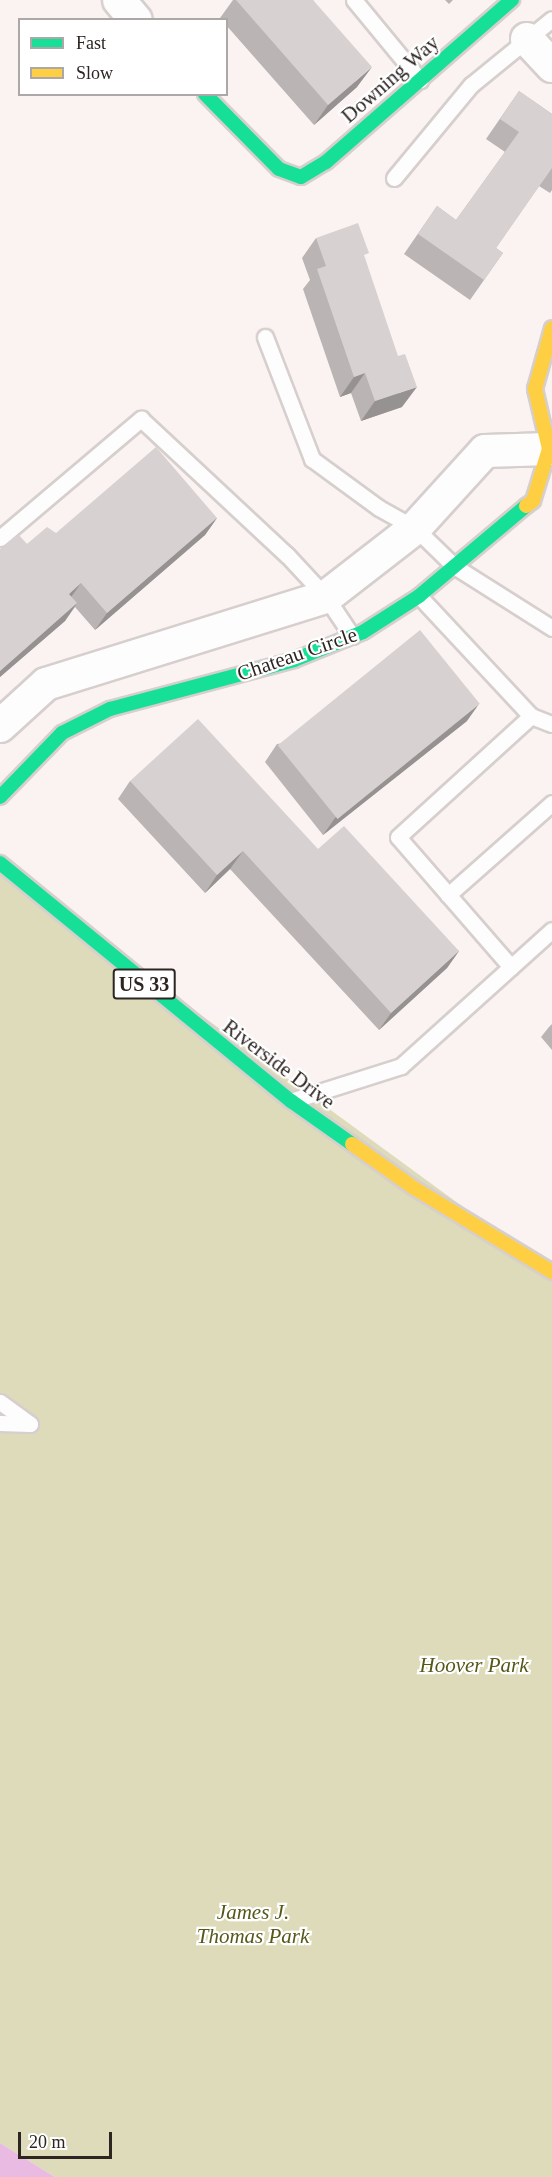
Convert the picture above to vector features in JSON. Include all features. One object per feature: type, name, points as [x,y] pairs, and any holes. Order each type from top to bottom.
[{"type":"street","points":[[119,0],[134,18]]},
{"type":"street","name":"Downing Way","points":[[207,96],[289,176],[301,177],[326,162],[512,0]]},
{"type":"street","points":[[527,39],[552,66]]},
{"type":"street","name":"Chateau Circle","points":[[0,798],[62,733],[110,709],[294,660],[352,636],[419,596],[534,501],[551,450],[535,389],[552,328]]},
{"type":"street","points":[[0,726],[46,684],[326,597],[415,528],[485,451],[551,450]]},
{"type":"street","name":"Riverside Drive","points":[[0,863],[291,1101],[414,1188],[552,1272]]},
{"type":"lane","points":[[354,0],[420,80]]},
{"type":"lane","points":[[394,178],[471,85],[552,19]]},
{"type":"lane","points":[[265,337],[312,459],[379,508],[415,528],[454,566],[552,628]]},
{"type":"lane","points":[[0,538],[141,419],[287,555],[326,597],[352,636]]},
{"type":"lane","points":[[419,596],[531,716],[552,724]]},
{"type":"lane","points":[[511,967],[398,837],[531,716]]},
{"type":"lane","points":[[448,895],[552,803]]},
{"type":"lane","points":[[291,1101],[401,1066],[552,930]]},
{"type":"lane","points":[[0,1402],[30,1424],[0,1423]]},
{"type":"green space","name":"James J. Thomas Park","points":[[0,868],[552,1272],[552,2177],[55,2177],[0,2143]]},
{"type":"shaded area","points":[[0,2143],[55,2177],[0,2177]]},
{"type":"building","points":[[236,0],[313,0],[372,67],[328,105]]},
{"type":"building","points":[[519,91],[552,114],[552,168],[496,248],[503,253],[484,280],[418,234],[437,206],[456,220],[519,132],[500,119]]},
{"type":"building","points":[[358,223],[369,253],[364,255],[398,356],[405,354],[417,387],[375,401],[365,373],[354,377],[317,269],[326,266],[316,238]]},
{"type":"building","points":[[156,447],[217,518],[107,613],[81,583],[69,594],[77,603],[0,671],[0,549],[18,534],[27,544],[47,527],[56,533]]},
{"type":"building","points":[[420,630],[480,704],[338,819],[278,745]]},
{"type":"building","points":[[198,719],[318,849],[344,826],[459,951],[391,1013],[243,851],[217,875],[130,781]]},
{"type":"traffic: fast","points":[[207,96],[279,169],[301,177],[326,162],[512,0]]},
{"type":"traffic: fast","points":[[0,797],[62,733],[110,709],[294,660],[363,632],[419,596],[526,506]]},
{"type":"traffic: fast","points":[[0,863],[291,1101],[352,1144]]},
{"type":"traffic: slow","points":[[526,506],[533,501],[549,449],[535,389],[552,328]]},
{"type":"traffic: slow","points":[[352,1144],[414,1188],[552,1272]]},
{"type":"park label","name":"Hoover Park","points":[[474,1665]]}]
